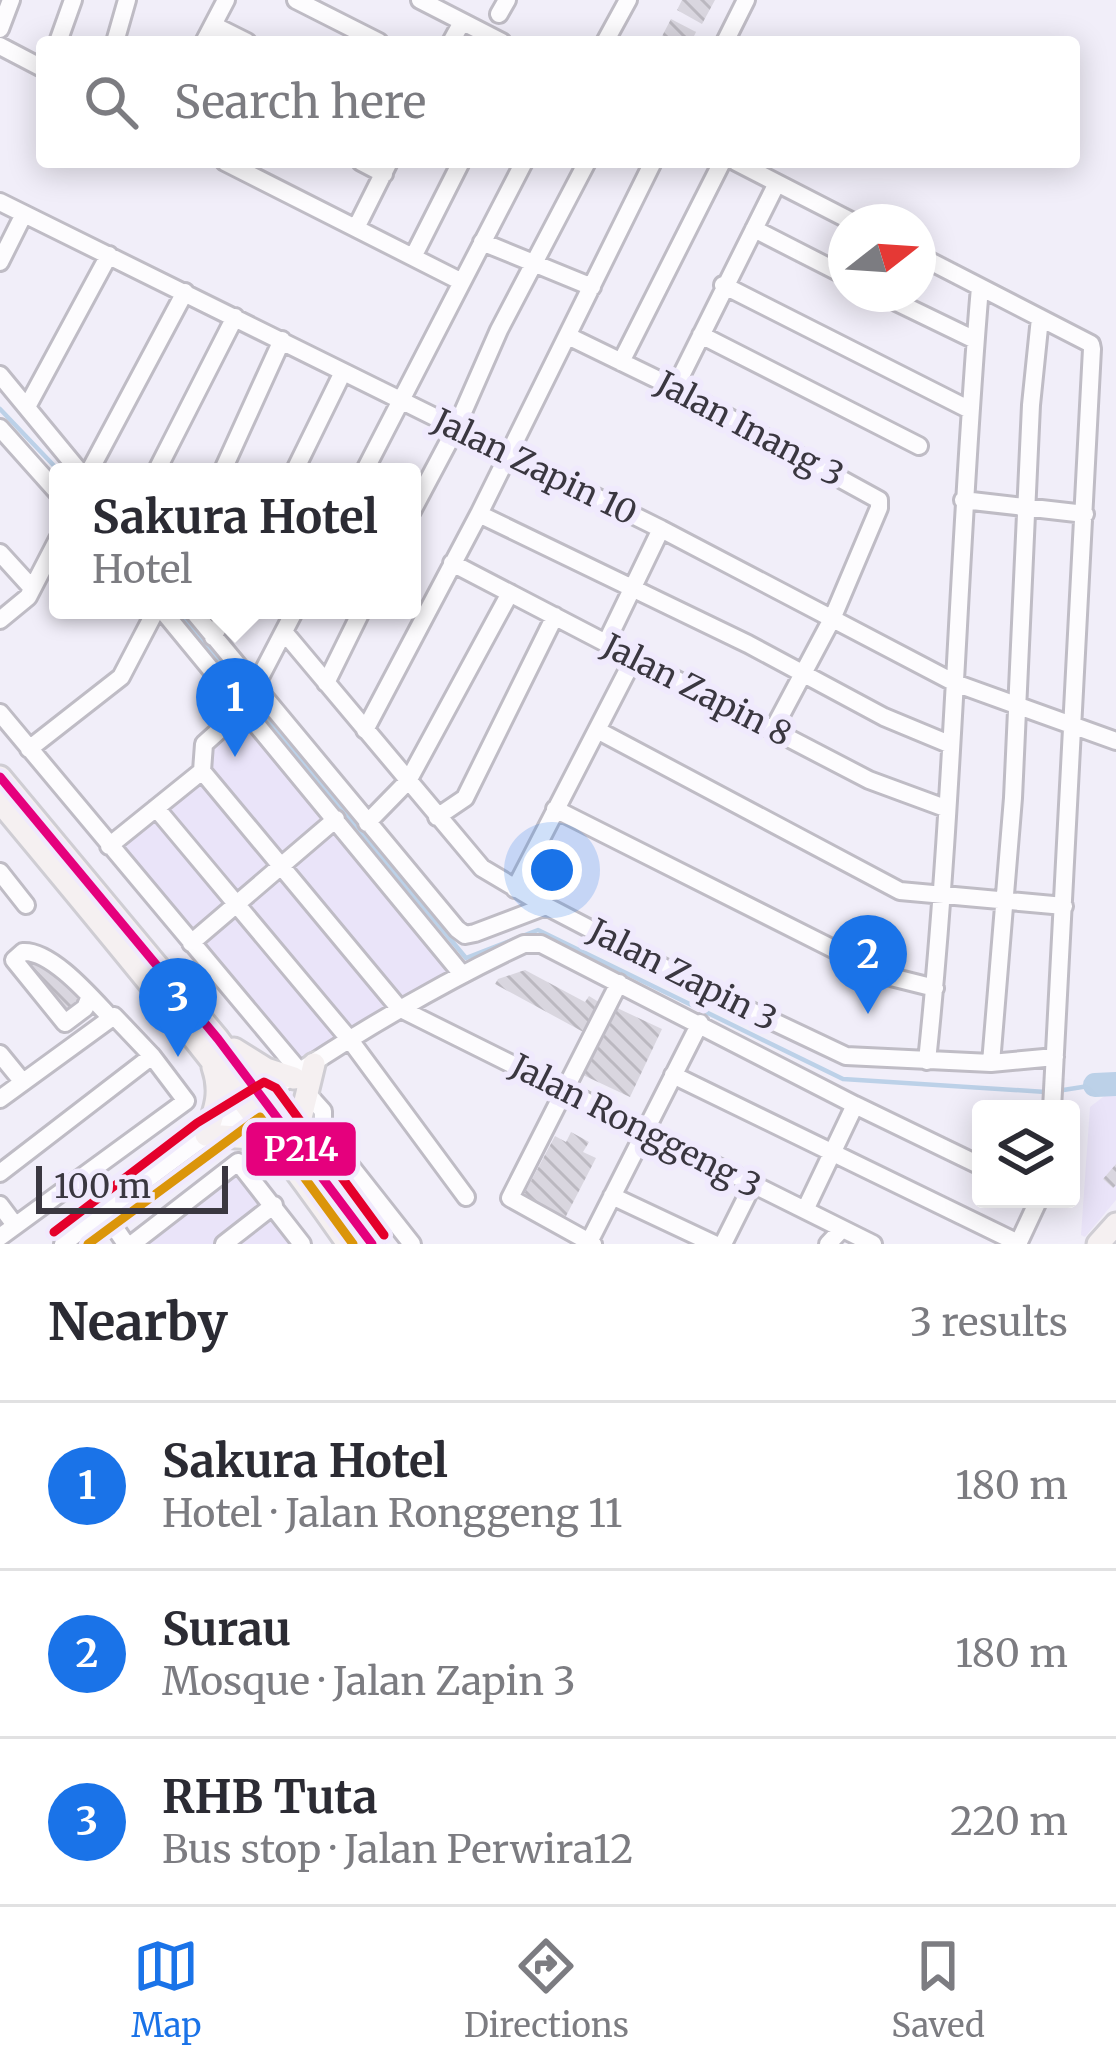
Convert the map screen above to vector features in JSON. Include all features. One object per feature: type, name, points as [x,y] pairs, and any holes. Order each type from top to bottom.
[{"type":"main road","points":[[0,777],[256,1102],[325,1178]]},
{"type":"main road","points":[[0,802],[213,1047],[304,1076],[302,1136],[363,1243]]},
{"type":"main road","points":[[213,1047],[219,1085],[206,1136],[252,1138],[296,1169]]},
{"type":"main road","points":[[256,1102],[296,1169],[363,1243]]},
{"type":"main road","points":[[1098,1244],[1116,1224]]},
{"type":"street","points":[[0,29],[11,0]]},
{"type":"street","points":[[60,36],[73,0]]},
{"type":"street","points":[[118,36],[128,0]]},
{"type":"street","points":[[208,34],[226,0]]},
{"type":"street","points":[[296,0],[367,36]]},
{"type":"street","points":[[420,0],[490,36]]},
{"type":"street","points":[[607,36],[628,0]]},
{"type":"street","points":[[728,36],[746,0]]},
{"type":"street","points":[[454,36],[462,22]]},
{"type":"street","points":[[0,46],[36,65]]},
{"type":"street","points":[[237,168],[462,282]]},
{"type":"street","points":[[356,228],[387,168]]},
{"type":"street","points":[[413,257],[458,168]]},
{"type":"street","points":[[369,463],[521,168]]},
{"type":"street","points":[[421,494],[584,168]]},
{"type":"street","points":[[365,730],[650,168]]},
{"type":"street","points":[[621,362],[719,168]]},
{"type":"street","points":[[748,168],[828,209]]},
{"type":"street","points":[[675,388],[777,183]]},
{"type":"street","name":"Jalan Zapin 10","points":[[0,202],[661,530],[955,682],[1116,741]]},
{"type":"street","points":[[0,262],[24,214]]},
{"type":"street","points":[[754,229],[828,267]]},
{"type":"street","points":[[482,242],[592,287]]},
{"type":"street","points":[[28,406],[109,255]]},
{"type":"street","points":[[936,264],[1091,344],[1052,1100]]},
{"type":"street","points":[[723,285],[968,409]]},
{"type":"street","points":[[927,1060],[955,682],[968,409],[980,287]]},
{"type":"street","points":[[89,463],[185,292]]},
{"type":"street","points":[[917,312],[975,340]]},
{"type":"street","points":[[161,463],[235,316]]},
{"type":"street","points":[[991,1063],[1018,708],[1031,405],[1040,318]]},
{"type":"street","name":"Jalan Inang 3","points":[[568,335],[879,500],[832,619]]},
{"type":"street","points":[[701,335],[919,446]]},
{"type":"street","points":[[230,463],[282,340]]},
{"type":"street","points":[[298,463],[343,372]]},
{"type":"street","points":[[0,375],[76,463]]},
{"type":"street","points":[[0,428],[49,483]]},
{"type":"street","points":[[963,500],[1085,514]]},
{"type":"street","points":[[478,514],[562,551],[884,717],[949,744]]},
{"type":"street","points":[[606,643],[661,530]]},
{"type":"street","points":[[0,553],[32,588]]},
{"type":"street","points":[[0,620],[32,588],[49,556]]},
{"type":"street","name":"Jalan Zapin 8","points":[[452,563],[869,780],[945,808]]},
{"type":"street","points":[[368,823],[408,782],[510,593]]},
{"type":"street","points":[[437,817],[465,798],[555,616]]},
{"type":"street","points":[[28,749],[121,677],[154,619]]},
{"type":"street","points":[[167,619],[461,973]]},
{"type":"street","points":[[199,619],[465,935],[546,906]]},
{"type":"street","points":[[213,637],[223,619]]},
{"type":"street","points":[[255,687],[290,619]]},
{"type":"street","points":[[326,683],[358,619]]},
{"type":"street","points":[[773,730],[832,619]]},
{"type":"street","name":"Jalan Zapin 3","points":[[284,632],[482,868],[515,889],[713,993],[846,1056],[1054,1061]]},
{"type":"street","points":[[515,889],[634,658]]},
{"type":"street","points":[[244,708],[204,744],[202,771],[400,1008]]},
{"type":"street","points":[[0,713],[304,1076],[323,1111],[323,1131],[412,1244]]},
{"type":"street","points":[[597,730],[900,891],[1064,906]]},
{"type":"street","points":[[109,846],[202,771]]},
{"type":"street","points":[[155,808],[350,1040],[466,1197]]},
{"type":"street","points":[[556,808],[887,976],[935,988]]},
{"type":"street","points":[[190,943],[336,819]]},
{"type":"street","points":[[0,872],[26,904]]},
{"type":"street","points":[[63,1244],[206,1136],[304,1076],[350,1040],[461,973],[524,944],[541,944],[972,1162]]},
{"type":"street","points":[[90,996],[85,1008],[65,1023],[14,960],[29,950],[42,954],[90,996],[110,1017]]},
{"type":"street","points":[[0,964],[70,1047]]},
{"type":"street","points":[[620,983],[510,1198],[591,1243],[700,1023]]},
{"type":"street","name":"Jalan Ronggeng 3","points":[[400,1008],[873,1244]]},
{"type":"street","points":[[0,1099],[110,1017],[117,1017],[186,1101],[0,1237]]},
{"type":"street","points":[[0,1054],[22,1081]]},
{"type":"street","points":[[0,1173],[152,1056]]},
{"type":"street","points":[[674,1075],[1018,1244],[1036,1208]]},
{"type":"street","points":[[805,1210],[855,1106]]},
{"type":"street","points":[[104,1213],[129,1244],[238,1162],[302,1244]]},
{"type":"street","points":[[723,1244],[753,1184]]},
{"type":"street","points":[[613,1196],[714,1244]]},
{"type":"street","points":[[0,1204],[15,1225]]},
{"type":"street","points":[[224,1244],[274,1205]]},
{"type":"street","points":[[363,1243],[397,1224]]},
{"type":"street","points":[[828,1244],[842,1228]]},
{"type":"shaded area","points":[[243,713],[454,972],[302,1067],[115,847],[209,770],[209,742]]},
{"type":"shaded area","points":[[1116,1087],[1116,1200],[1085,1237],[1081,1235],[1090,1107]]},
{"type":"shaded area","points":[[240,1167],[296,1244],[139,1244]]},
{"type":"building","points":[[682,0],[715,0],[702,24],[677,10]]},
{"type":"building","points":[[671,19],[696,32],[694,36],[662,36]]},
{"type":"building","points":[[29,957],[53,969],[85,1006],[67,1021],[20,965]]},
{"type":"building","points":[[525,970],[585,1002],[589,996],[602,1004],[587,1034],[495,984]]},
{"type":"building","points":[[615,1007],[662,1029],[630,1097],[583,1075]]},
{"type":"building","points":[[571,1132],[589,1142],[583,1152],[596,1158],[564,1220],[522,1198],[555,1136],[566,1142]]},
{"type":"building","points":[[1116,1164],[1116,1185],[1113,1188],[1103,1179]]},
{"type":"waterway","points":[[0,409],[51,463]]},
{"type":"waterway","points":[[184,619],[466,958],[538,930],[843,1079],[1046,1092]]},
{"type":"waterway","points":[[1095,1085],[1116,1084]]},
{"type":"waterway","points":[[1057,1091],[1095,1085]]},
{"type":"transit line","name":"P214","points":[[0,777],[218,1039],[372,1244]]},
{"type":"transit line","points":[[54,1232],[197,1123],[264,1082],[276,1088],[384,1235]]},
{"type":"transit line","points":[[88,1244],[260,1117],[353,1244]]},
{"type":"place","name":"Sakura Hotel","points":[[235,757]]},
{"type":"place","name":"Surau","points":[[868,1014]]},
{"type":"place","name":"RHB Tuta","points":[[178,1057]]}]
